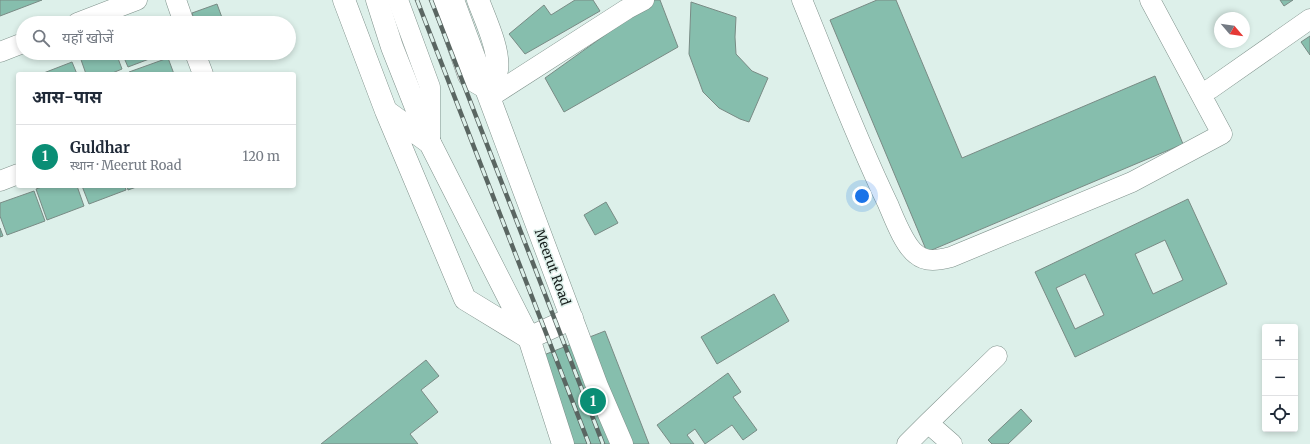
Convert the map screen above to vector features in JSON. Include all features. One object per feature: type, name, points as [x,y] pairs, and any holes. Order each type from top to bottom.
[{"type":"main road","points":[[344,0],[386,111],[465,299],[529,338]]},
{"type":"main road","points":[[377,0],[392,46],[430,143],[529,338],[563,444]]},
{"type":"main road","name":"Meerut Road","points":[[453,0],[597,386],[622,444]]},
{"type":"main road","points":[[478,0],[490,32],[497,59],[497,71],[488,93]]},
{"type":"main road","points":[[386,111],[430,143]]},
{"type":"main road","points":[[529,338],[572,318]]},
{"type":"street","points":[[95,16],[137,0]]},
{"type":"street","points":[[176,0],[182,16]]},
{"type":"street","points":[[398,0],[430,87],[430,143]]},
{"type":"street","points":[[441,0],[468,76],[488,93],[644,0]]},
{"type":"street","points":[[802,0],[871,169],[904,239],[916,254],[925,259],[937,260],[951,257],[1132,182],[1222,134],[1150,0]]},
{"type":"street","points":[[1210,90],[1310,19]]},
{"type":"street","points":[[0,52],[16,46]]},
{"type":"street","points":[[198,60],[202,72]]},
{"type":"street","points":[[0,181],[16,175]]},
{"type":"street","points":[[907,444],[997,356]]},
{"type":"street","points":[[928,422],[952,444]]},
{"type":"building","points":[[0,0],[42,0],[0,16]]},
{"type":"building","points":[[575,0],[593,0],[600,11],[525,54],[509,34],[544,5],[551,15]]},
{"type":"building","points":[[654,0],[660,0],[678,47],[564,112],[545,78]]},
{"type":"building","points":[[877,0],[896,0],[962,158],[1155,76],[1183,144],[927,252],[830,20]]},
{"type":"building","points":[[1280,0],[1293,0],[1284,6]]},
{"type":"building","points":[[691,2],[736,17],[736,54],[752,71],[768,78],[749,122],[719,108],[703,92],[689,54]]},
{"type":"building","points":[[217,4],[221,16],[193,16],[192,13]]},
{"type":"building","points":[[1310,36],[1310,55],[1301,42]]},
{"type":"building","points":[[81,60],[119,60],[122,69],[115,72],[85,72]]},
{"type":"building","points":[[125,60],[146,60],[128,67]]},
{"type":"building","points":[[162,60],[169,60],[173,72],[129,72]]},
{"type":"building","points":[[72,62],[76,72],[46,72]]},
{"type":"building","points":[[78,188],[84,206],[47,220],[36,189]]},
{"type":"building","points":[[83,188],[126,188],[126,190],[89,204]]},
{"type":"building","points":[[34,191],[45,221],[7,235],[0,216],[0,203]]},
{"type":"building","points":[[1188,199],[1227,284],[1075,357],[1035,272]],"holes":[[[1165,240],[1183,280],[1153,294],[1135,254]],[[1085,274],[1104,315],[1075,329],[1056,288]]]},
{"type":"building","points":[[606,202],[618,223],[595,235],[584,215]]},
{"type":"building","points":[[0,228],[3,236],[0,237]]},
{"type":"building","points":[[774,294],[789,321],[717,364],[701,337]]},
{"type":"building","points":[[605,331],[649,444],[570,444],[536,358]]},
{"type":"building","points":[[426,360],[439,376],[421,390],[438,412],[410,434],[418,444],[321,444]]},
{"type":"building","points":[[728,373],[741,392],[733,397],[757,430],[743,440],[732,425],[705,444],[695,429],[687,435],[694,444],[671,444],[657,425]]},
{"type":"building","points":[[1021,409],[1032,421],[1008,444],[992,444],[988,440]]},
{"type":"railway","points":[[417,0],[589,444]]},
{"type":"railway","points":[[431,0],[603,444]]},
{"type":"place","name":"Guldhar","points":[[593,401]]}]
